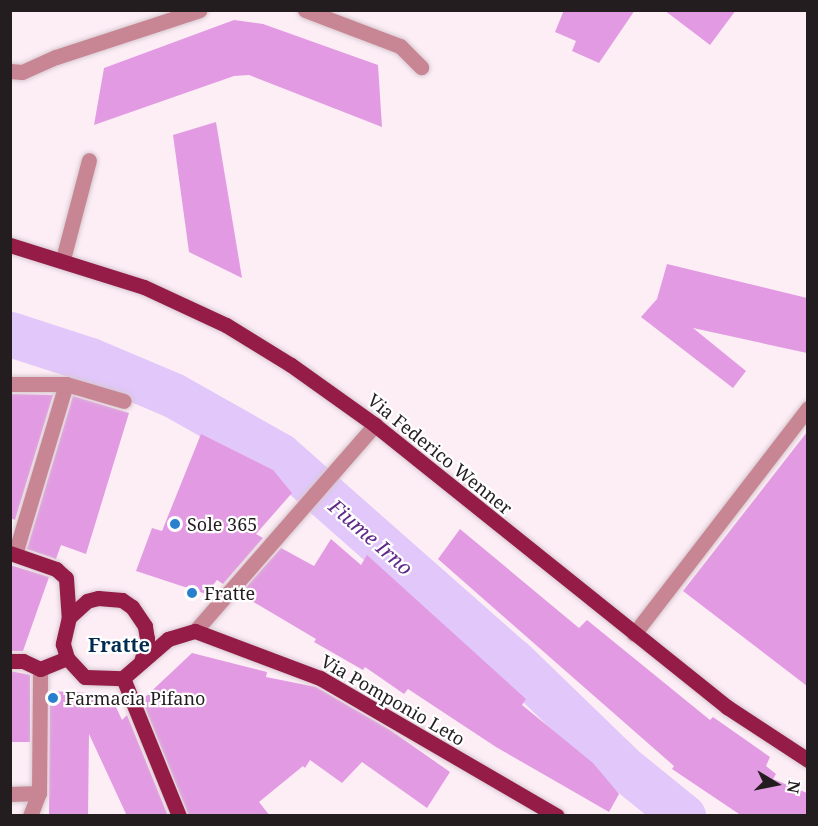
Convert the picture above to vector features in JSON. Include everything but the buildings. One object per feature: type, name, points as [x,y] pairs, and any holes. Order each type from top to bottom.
[{"type":"main road","name":"Via Federico Wenner","points":[[10,245],[63,259],[144,287],[226,325],[375,425],[727,707],[807,760]]},
{"type":"main road","points":[[13,553],[56,569],[66,578],[69,617],[63,644],[67,658],[86,677],[123,678],[168,639],[195,631]]},
{"type":"main road","points":[[69,617],[87,601],[110,597],[122,600],[140,616],[145,626],[147,639],[141,662]]},
{"type":"main road","name":"Via Pomponio Leto","points":[[195,631],[320,678],[557,816]]},
{"type":"main road","points":[[10,661],[23,661],[40,669],[67,658]]},
{"type":"main road","points":[[123,678],[179,816]]},
{"type":"street","points":[[10,71],[22,72],[56,57],[200,10]]},
{"type":"street","points":[[305,10],[400,46],[421,67]]},
{"type":"street","points":[[63,259],[89,160]]},
{"type":"street","points":[[10,384],[66,384],[124,401]]},
{"type":"street","points":[[13,553],[66,384]]},
{"type":"street","points":[[634,634],[807,408]]},
{"type":"street","points":[[195,631],[375,425]]},
{"type":"street","points":[[30,816],[39,793],[40,669]]},
{"type":"street","points":[[10,794],[39,793]]},
{"type":"waterway","name":"Fiume Irno","points":[[10,334],[90,360],[173,395],[279,455],[513,661],[625,769],[683,816]]},
{"type":"place","name":"Sole 365","points":[[175,524]]},
{"type":"place","name":"Fratte","points":[[192,593]]},
{"type":"place","name":"Farmacia Pifano","points":[[53,698]]},
{"type":"district","name":"Fratte","points":[[119,644]]}]
